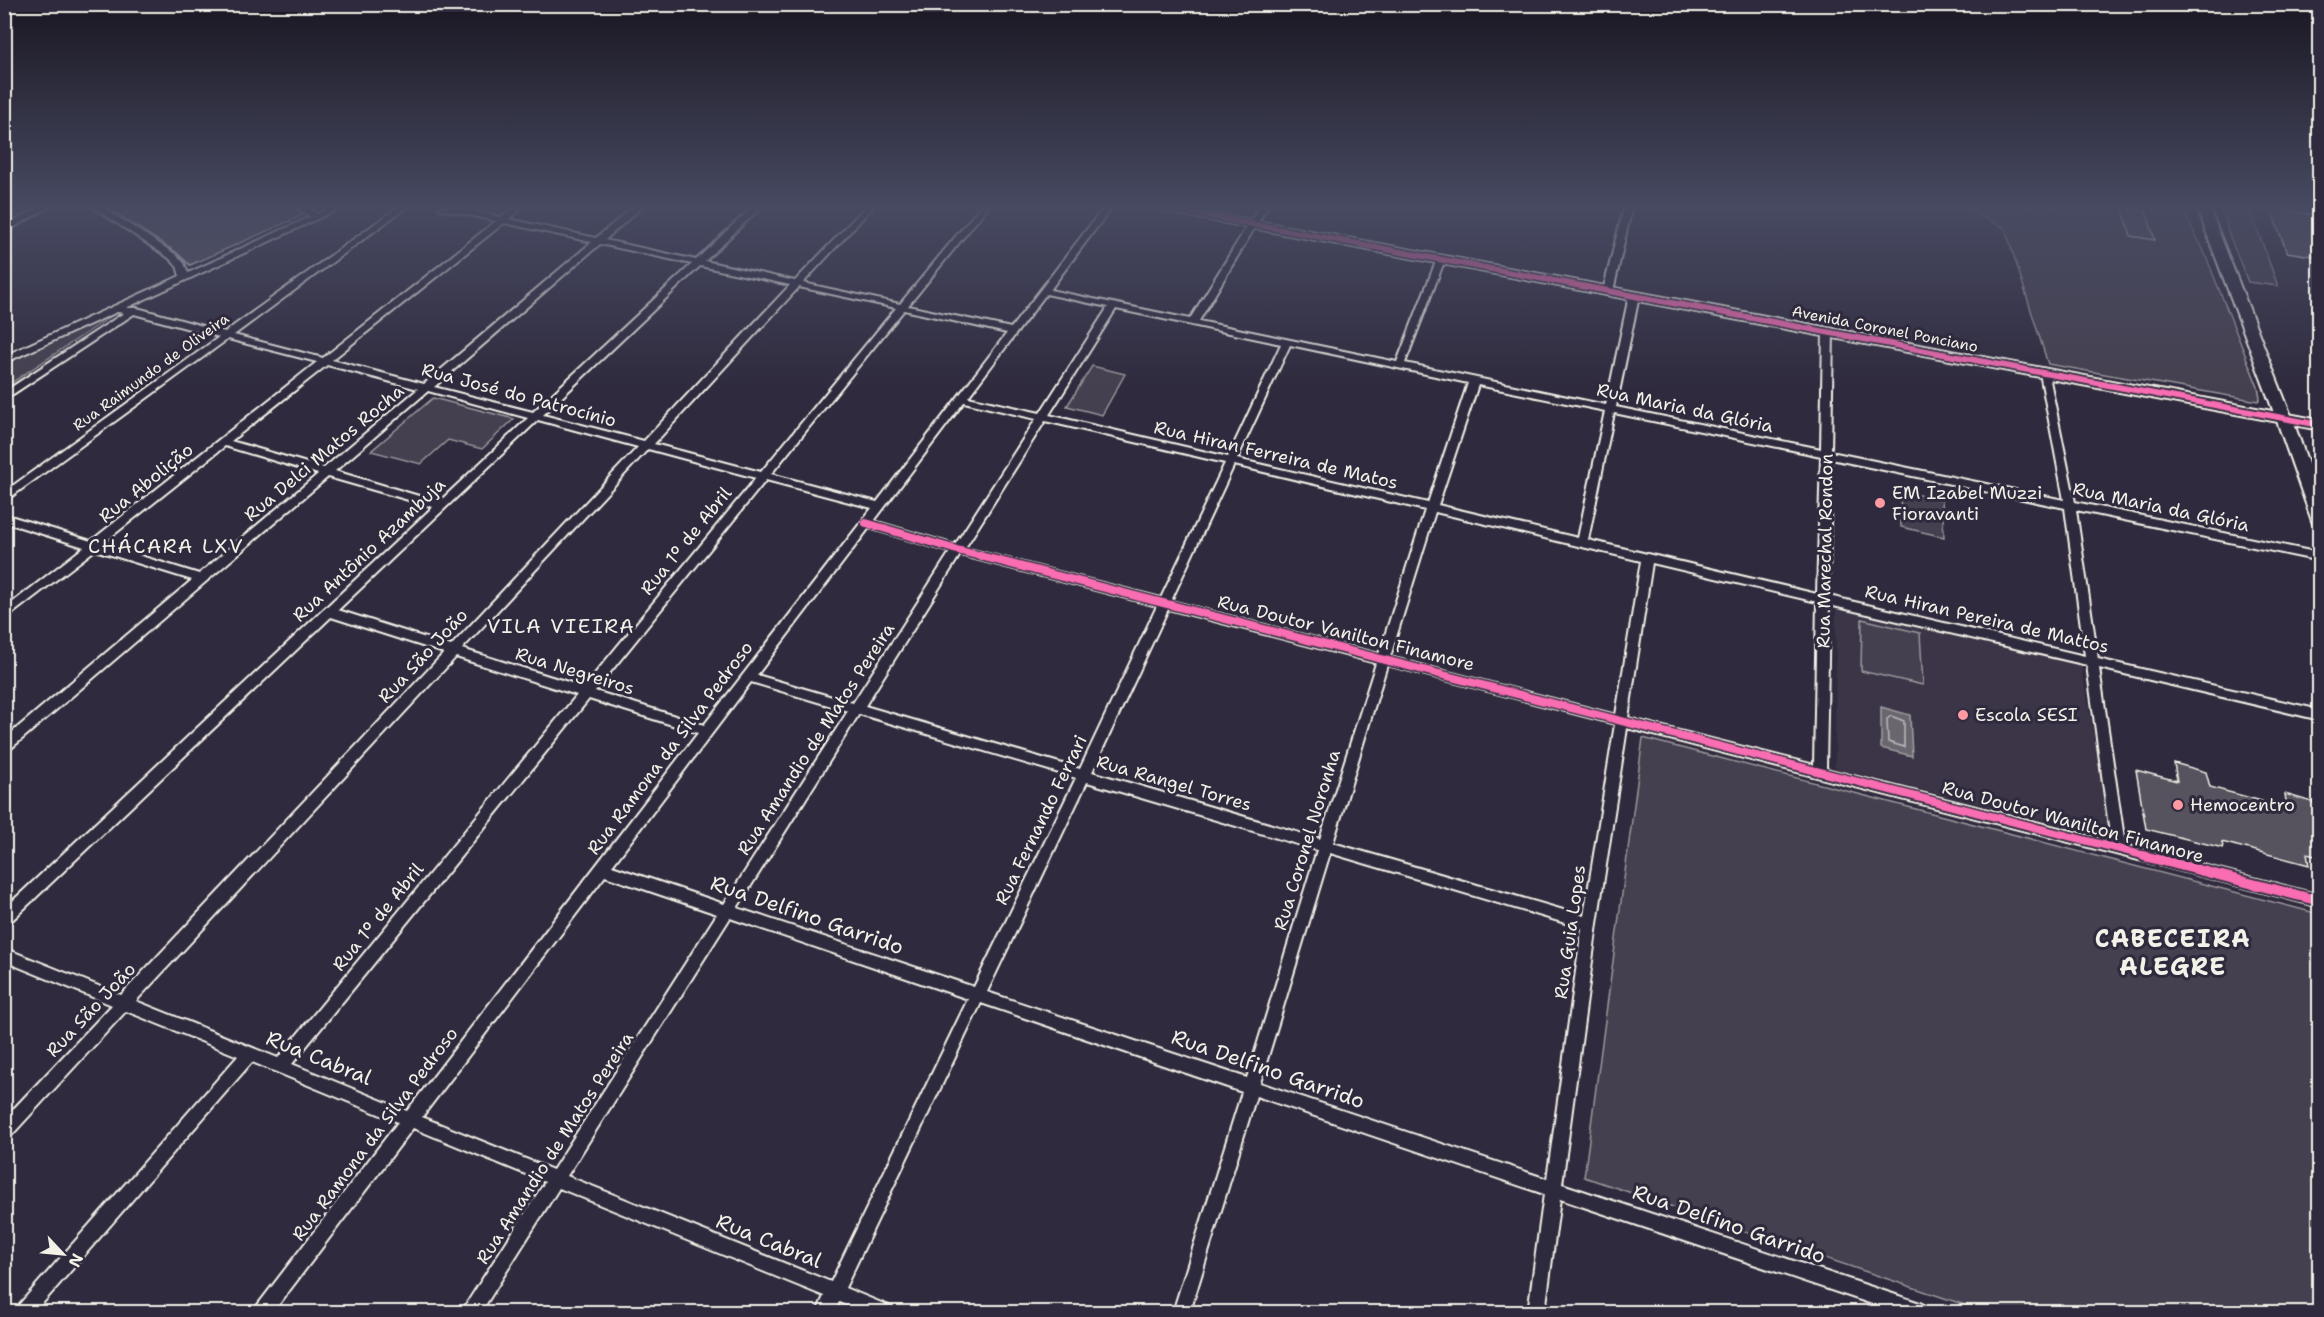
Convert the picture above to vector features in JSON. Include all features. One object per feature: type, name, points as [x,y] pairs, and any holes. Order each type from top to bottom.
[{"type":"main road","name":"Avenida Coronel Ponciano","points":[[1490,268],[2319,425]]},
{"type":"main road","points":[[2227,268],[2284,418],[2319,521]]},
{"type":"street","points":[[182,268],[185,277]]},
{"type":"street","points":[[4,360],[204,268]]},
{"type":"street","name":"Rua Raimundo de Oliveira","points":[[4,498],[319,268]]},
{"type":"street","name":"Rua Abolição","points":[[4,616],[442,268]]},
{"type":"street","name":"Rua Delci Matos Rocha","points":[[4,747],[566,268]]},
{"type":"street","name":"Rua Antônio Azambuja","points":[[4,919],[691,268]]},
{"type":"street","points":[[727,268],[1012,331]]},
{"type":"street","name":"Rua São João","points":[[4,1131],[812,268]]},
{"type":"street","name":"Rua 1º de Abril","points":[[281,1066],[934,268]]},
{"type":"street","name":"Rua Ramona da Silva Pedroso","points":[[263,1312],[1060,268]]},
{"type":"street","points":[[1193,322],[1226,268]]},
{"type":"street","points":[[1400,365],[1437,268]]},
{"type":"street","points":[[1608,291],[1613,268]]},
{"type":"street","points":[[4,397],[185,277]]},
{"type":"street","name":"Rua Maria da Glória","points":[[1043,291],[2319,557]]},
{"type":"street","points":[[1582,543],[1634,296]]},
{"type":"street","name":"Rua Amandio de Matos Pereira","points":[[471,1312],[1114,305]]},
{"type":"street","name":"Rua José do Patrocínio","points":[[115,309],[132,311],[879,506]]},
{"type":"street","name":"Rua Marechal Rondon","points":[[1820,771],[1828,332]]},
{"type":"street","name":"Rua Fernando Ferrari","points":[[825,1312],[1084,775],[1287,342]]},
{"type":"street","points":[[2045,373],[2070,505],[2119,849]]},
{"type":"street","name":"Rua Coronel Noronha","points":[[1181,1312],[1253,1088],[1382,658],[1474,381]]},
{"type":"street","name":"Rua Hiran Ferreira de Matos","points":[[961,399],[1647,558]]},
{"type":"street","points":[[223,442],[441,506]]},
{"type":"street","points":[[4,518],[202,579]]},
{"type":"street","name":"Rua Doutor Vanilton Finamore","points":[[866,523],[957,550],[1820,771]]},
{"type":"street","name":"Rua Hiran Pereira de Mattos","points":[[1647,558],[2319,715]]},
{"type":"street","name":"Rua Guia Lopes","points":[[1536,1312],[1590,924],[1647,558]]},
{"type":"street","name":"Rua Negreiros","points":[[329,612],[707,731]]},
{"type":"street","name":"Rua Rangel Torres","points":[[749,677],[1590,924]]},
{"type":"street","name":"Rua Doutor Wanilton Finamore","points":[[1820,771],[2319,901]]},
{"type":"street","name":"Rua Delfino Garrido","points":[[602,869],[1554,1190],[1887,1307],[1920,1312]]},
{"type":"street","name":"Rua Cabral","points":[[4,954],[883,1312]]},
{"type":"street","points":[[24,1312],[250,1054]]},
{"type":"shaded area","points":[[2018,268],[2211,268],[2258,387],[2260,398],[2258,401],[2048,364]]},
{"type":"shaded area","points":[[2243,268],[2272,268],[2278,286],[2248,282]]},
{"type":"shaded area","points":[[107,310],[116,313],[5,387],[5,357]]},
{"type":"shaded area","points":[[1092,366],[1125,374],[1102,415],[1067,406]]},
{"type":"shaded area","points":[[433,398],[514,419],[482,449],[448,440],[421,464],[371,451]]},
{"type":"shaded area","points":[[1900,491],[1942,500],[1944,537],[1901,527]]},
{"type":"shaded area","name":"Escola SESI","points":[[1836,605],[2080,662],[2113,837],[1835,768]]},
{"type":"shaded area","points":[[1862,619],[1920,633],[1923,685],[1861,671]]},
{"type":"shaded area","points":[[1643,738],[2319,914],[2319,1312],[1986,1312],[1584,1177]]},
{"type":"water","points":[[1881,707],[1910,715],[1912,756],[1881,748]]},
{"type":"building","points":[[2174,763],[2206,772],[2210,787],[2287,808],[2285,794],[2319,804],[2319,857],[2307,854],[2309,865],[2222,842],[2223,848],[2146,829],[2136,770],[2177,781]]},
{"type":"cycle path","points":[[1488,268],[2320,425]]},
{"type":"cycle path","points":[[866,523],[957,550],[2320,901]]},
{"type":"place","name":"EM Izabel Muzzi Fioravanti","points":[[1880,503]]},
{"type":"place","name":"Escola SESI","points":[[1963,715]]},
{"type":"place","name":"Hemocentro","points":[[2178,805]]},
{"type":"district","name":"CHÁCARA LXV","points":[[166,546]]},
{"type":"district","name":"VILA VIEIRA","points":[[561,626]]},
{"type":"district","name":"CABECEIRA ALEGRE","points":[[2173,953]]}]
